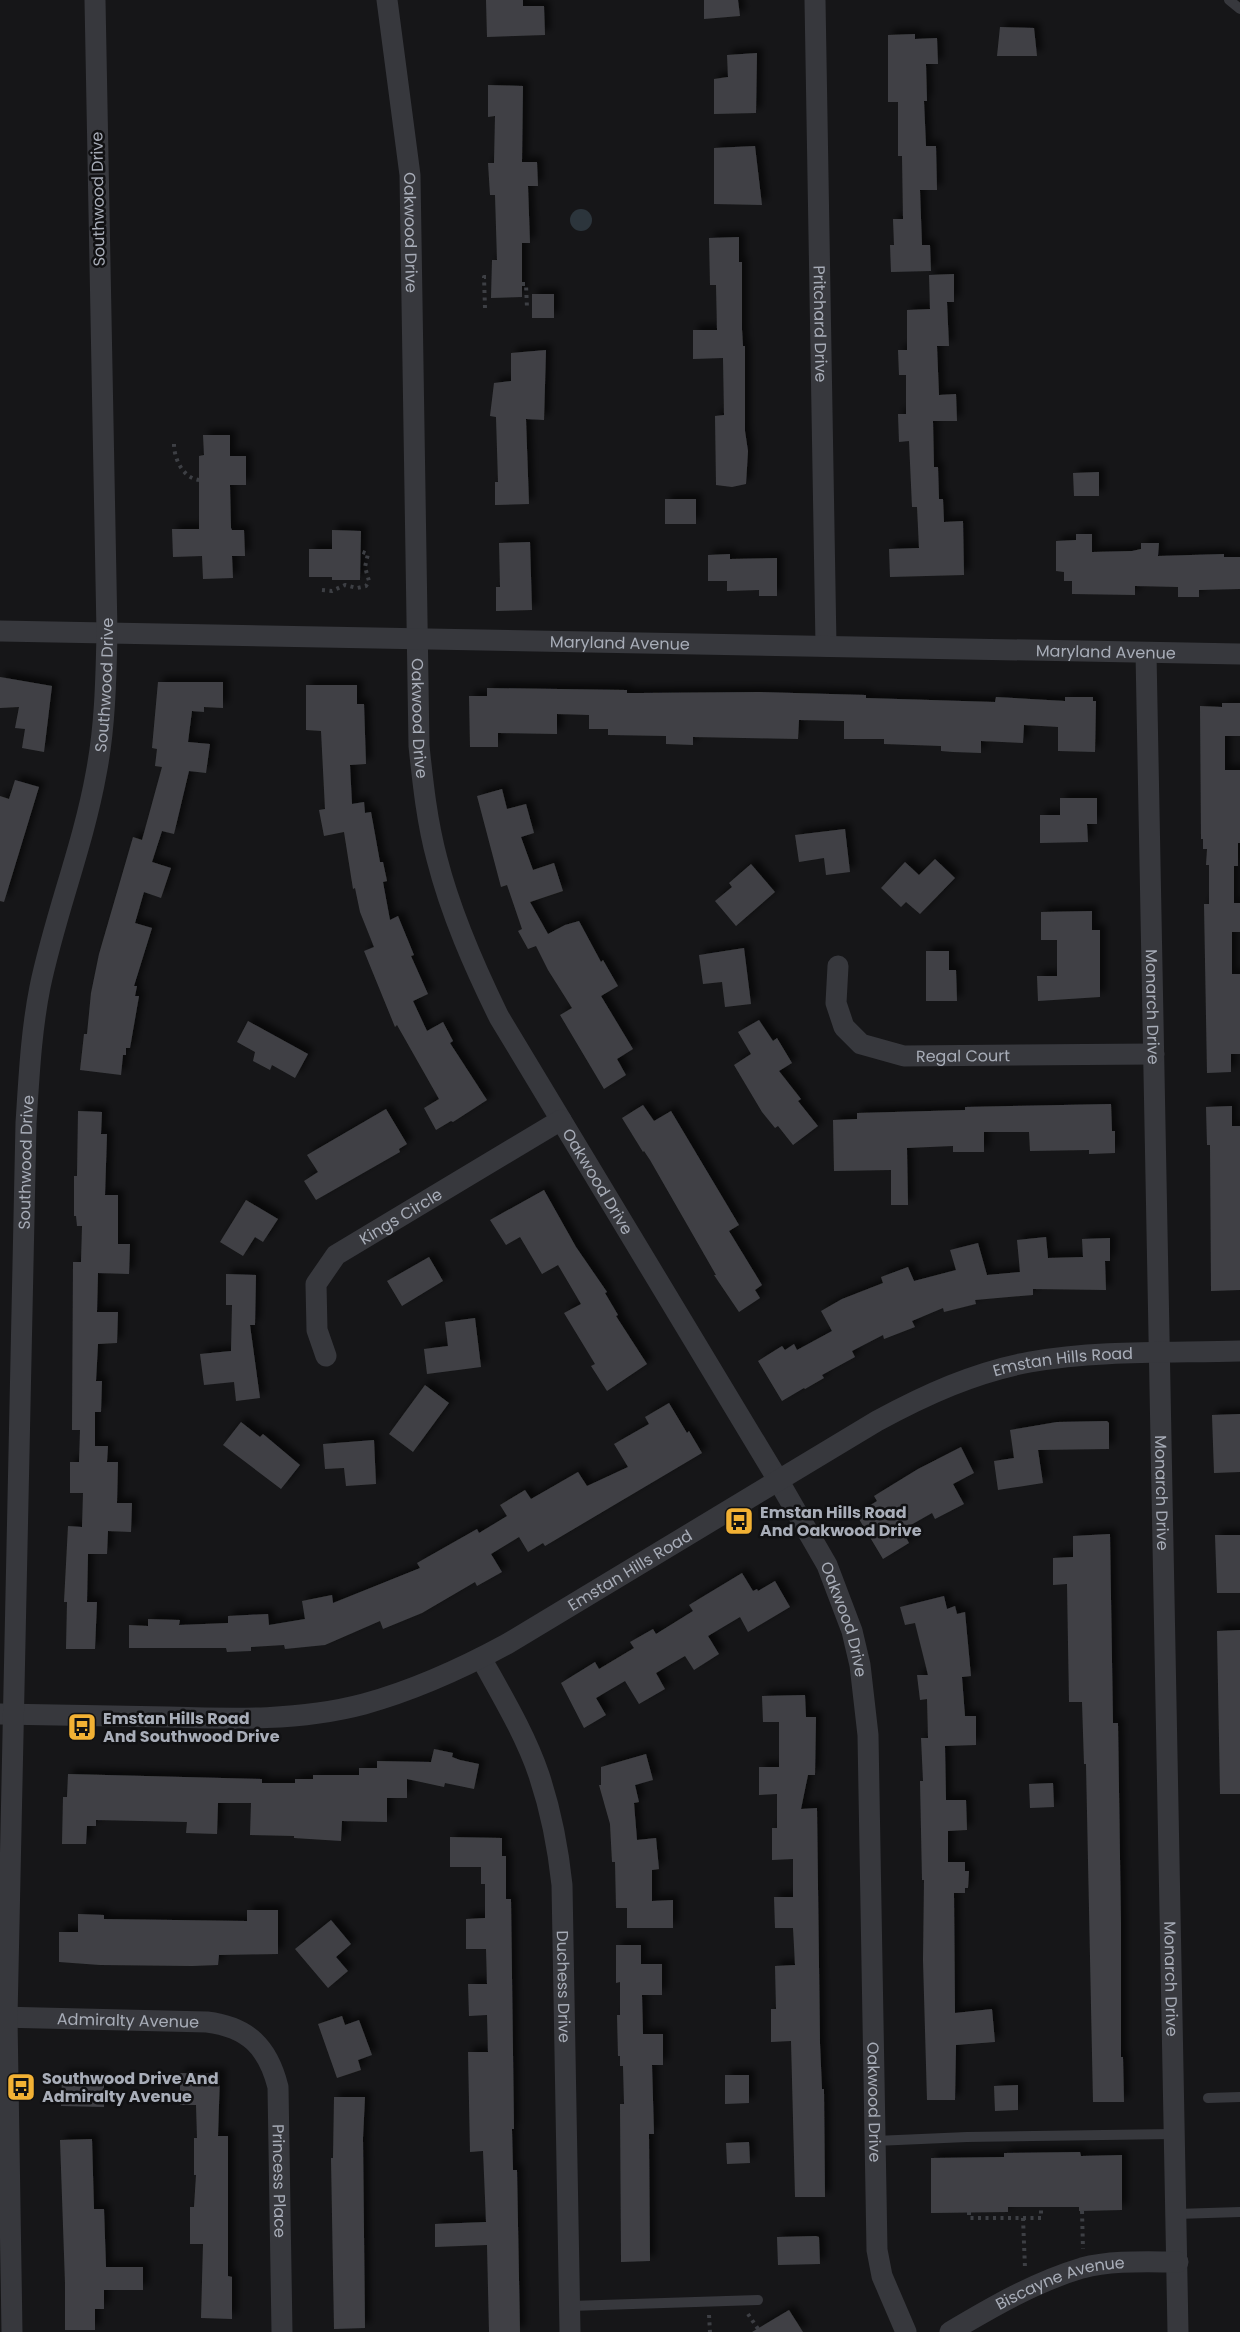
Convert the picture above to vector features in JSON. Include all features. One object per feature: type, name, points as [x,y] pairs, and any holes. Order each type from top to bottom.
[{"type":"street","name":"Southwood Drive","points":[[8,2321],[4,2017],[7,1714],[26,1123],[30,1056],[40,987],[96,775],[103,729],[107,633],[95,0]]},
{"type":"street","name":"Oakwood Drive","points":[[387,0],[410,175],[419,746],[425,802],[440,869],[453,913],[474,966],[499,1017],[778,1480],[826,1565],[841,1598],[852,1631],[864,1688],[868,1747],[877,2250],[882,2276],[906,2332]]},
{"type":"street","name":"Pritchard Drive","points":[[815,0],[826,646]]},
{"type":"street","name":"Maryland Avenue","points":[[0,631],[1240,654]]},
{"type":"street","name":"Monarch Drive","points":[[1146,653],[1178,2332]]},
{"type":"street","name":"Regal Court","points":[[838,966],[837,1004],[844,1027],[861,1044],[904,1056],[1154,1054]]},
{"type":"street","name":"Kings Circle","points":[[326,1356],[316,1330],[316,1284],[336,1255],[561,1120]]},
{"type":"street","name":"Emstan Hills Road","points":[[7,1714],[274,1718],[319,1713],[405,1692],[446,1676],[481,1658],[877,1421],[913,1401],[950,1385],[1028,1363],[1069,1356],[1240,1351]]},
{"type":"street","name":"Duchess Drive","points":[[481,1658],[528,1748],[547,1802],[558,1847],[562,1885],[570,2332]]},
{"type":"street","name":"Admiralty Avenue","points":[[4,2017],[207,2022],[223,2024],[251,2038]]},
{"type":"street","name":"Princess Place","points":[[251,2038],[264,2052],[273,2068],[278,2087],[282,2332]]},
{"type":"street","name":"Biscayne Avenue","points":[[950,2332],[977,2325],[1026,2289],[1083,2268],[1119,2263],[1178,2262]]},
{"type":"lane","points":[[1230,0],[1240,9]]},
{"type":"lane","points":[[1208,2098],[1240,2097]]},
{"type":"lane","points":[[875,2141],[967,2137],[1174,2134]]},
{"type":"lane","points":[[1176,2214],[1240,2212]]},
{"type":"lane","points":[[570,2306],[758,2300]]},
{"type":"path","points":[[485,308],[484,277],[490,277]]},
{"type":"path","points":[[522,284],[526,284],[527,308]]},
{"type":"path","points":[[174,444],[177,460],[186,474],[199,480]]},
{"type":"path","points":[[322,590],[332,591],[345,585],[357,588],[366,586],[369,581],[365,567],[368,554],[360,551]]},
{"type":"path","points":[[969,2212],[969,2218],[1041,2218],[1041,2207]]},
{"type":"path","points":[[1082,2211],[1083,2268]]},
{"type":"path","points":[[1023,2218],[1026,2289]]},
{"type":"shaded area","points":[[581,209],[589,212],[592,220],[589,228],[581,231],[573,228],[570,220],[573,212]]},
{"type":"building","points":[[486,0],[523,0],[523,6],[544,6],[545,35],[487,37]]},
{"type":"building","points":[[704,0],[738,0],[740,16],[704,19]]},
{"type":"building","points":[[1000,27],[1034,28],[1037,56],[997,56]]},
{"type":"building","points":[[915,34],[915,39],[937,38],[938,64],[926,64],[927,101],[924,101],[926,146],[936,146],[937,190],[920,190],[922,245],[930,245],[931,271],[891,272],[890,245],[894,245],[893,219],[903,219],[902,156],[898,156],[898,102],[888,102],[888,35]]},
{"type":"building","points":[[757,53],[756,113],[714,114],[714,79],[728,77],[727,55]]},
{"type":"building","points":[[488,85],[523,86],[522,162],[537,162],[538,186],[528,186],[530,243],[522,243],[522,297],[491,298],[492,260],[497,260],[495,195],[490,195],[488,163],[494,163],[495,116],[488,117]]},
{"type":"building","points":[[755,146],[762,205],[714,204],[714,148]]},
{"type":"building","points":[[739,237],[739,262],[742,262],[742,329],[743,346],[745,346],[745,431],[748,451],[746,484],[732,487],[716,485],[715,416],[724,415],[723,358],[693,359],[693,330],[717,330],[716,285],[710,285],[709,238]]},
{"type":"building","points":[[954,274],[954,302],[947,302],[949,346],[937,346],[939,395],[956,394],[957,421],[933,421],[934,467],[938,467],[939,499],[943,499],[944,522],[963,521],[964,575],[890,577],[889,549],[919,548],[917,507],[912,507],[909,441],[899,442],[898,414],[906,414],[906,375],[899,375],[898,350],[907,350],[907,310],[930,309],[929,275]]},
{"type":"building","points":[[532,294],[554,294],[554,318],[532,318]]},
{"type":"building","points":[[546,350],[544,420],[526,419],[529,504],[495,505],[495,482],[498,482],[496,417],[490,416],[494,383],[511,381],[511,353]]},
{"type":"building","points":[[203,435],[230,435],[230,456],[246,456],[246,485],[230,485],[231,528],[232,530],[244,530],[245,556],[232,556],[233,578],[203,579],[202,556],[173,557],[172,529],[199,529],[199,456],[204,455]]},
{"type":"building","points":[[1099,472],[1099,496],[1074,496],[1073,473]]},
{"type":"building","points":[[665,499],[696,499],[696,524],[665,524]]},
{"type":"building","points":[[332,530],[361,531],[360,580],[309,577],[309,549],[332,549]]},
{"type":"building","points":[[1076,534],[1092,534],[1092,552],[1132,551],[1141,549],[1141,543],[1159,543],[1158,556],[1224,554],[1224,557],[1240,557],[1240,589],[1199,590],[1199,597],[1178,597],[1178,587],[1135,586],[1135,595],[1072,594],[1072,581],[1064,581],[1064,572],[1056,571],[1056,541],[1076,540]]},
{"type":"building","points":[[530,542],[532,610],[496,611],[496,587],[500,587],[499,543]]},
{"type":"building","points":[[730,554],[730,559],[777,558],[777,596],[759,596],[759,590],[727,591],[727,581],[708,581],[708,555]]},
{"type":"building","points":[[0,677],[52,686],[44,752],[22,748],[25,729],[15,728],[19,707],[0,708]]},
{"type":"building","points":[[158,682],[223,682],[223,708],[204,707],[204,712],[192,711],[188,742],[210,744],[206,773],[189,771],[174,834],[162,831],[152,862],[171,868],[161,898],[144,892],[135,923],[152,928],[134,986],[137,986],[135,996],[139,996],[130,1048],[126,1048],[126,1055],[123,1055],[121,1075],[80,1070],[84,1034],[87,1034],[91,993],[99,954],[133,837],[142,840],[162,767],[155,766],[157,749],[152,748]]},
{"type":"building","points":[[306,685],[357,685],[357,704],[364,704],[366,764],[350,765],[352,804],[364,802],[365,813],[371,812],[380,862],[383,862],[387,881],[383,882],[390,920],[398,916],[414,955],[411,956],[428,994],[413,1001],[427,1031],[443,1022],[453,1041],[450,1043],[487,1100],[436,1130],[424,1108],[439,1099],[397,1025],[395,1027],[364,951],[374,947],[360,912],[355,888],[353,889],[344,832],[324,836],[319,810],[325,809],[321,731],[306,730]]},
{"type":"building","points":[[487,688],[627,690],[627,693],[759,692],[995,702],[996,697],[1065,701],[1065,697],[1093,697],[1093,701],[1096,701],[1095,752],[1058,751],[1058,727],[1024,725],[1023,743],[981,741],[981,753],[941,751],[941,746],[884,744],[884,739],[844,739],[844,721],[799,720],[798,739],[693,737],[693,745],[666,744],[666,736],[608,735],[608,729],[589,729],[589,715],[557,714],[557,734],[498,733],[498,747],[470,747],[469,696],[487,696]]},
{"type":"building","points":[[1222,703],[1240,703],[1240,736],[1225,736],[1225,770],[1240,770],[1240,843],[1238,843],[1238,866],[1234,866],[1234,903],[1240,903],[1240,932],[1232,932],[1232,974],[1240,974],[1240,1054],[1231,1054],[1231,1072],[1207,1073],[1204,904],[1209,904],[1209,865],[1206,865],[1207,849],[1203,849],[1203,839],[1201,839],[1200,706],[1222,707]]},
{"type":"building","points":[[15,780],[39,787],[4,902],[0,901],[0,796],[9,799]]},
{"type":"building","points":[[502,789],[507,809],[526,804],[534,833],[521,837],[533,870],[554,863],[563,891],[530,902],[548,934],[579,921],[601,962],[603,960],[618,986],[601,996],[633,1049],[617,1059],[626,1075],[604,1089],[560,1015],[572,1008],[536,946],[528,949],[518,931],[522,929],[507,885],[501,887],[477,796]]},
{"type":"building","points":[[1060,798],[1097,798],[1097,824],[1087,824],[1088,842],[1040,843],[1040,815],[1060,815]]},
{"type":"building","points":[[845,829],[850,872],[826,875],[824,858],[799,862],[795,835]]},
{"type":"building","points":[[935,859],[955,878],[920,914],[906,902],[901,907],[881,888],[905,862],[919,875]]},
{"type":"building","points":[[751,864],[775,892],[736,926],[715,901],[732,887],[729,883]]},
{"type":"building","points":[[1092,911],[1092,930],[1100,930],[1100,997],[1038,1001],[1037,976],[1057,976],[1057,940],[1041,940],[1041,912]]},
{"type":"building","points":[[744,948],[751,1004],[725,1007],[722,982],[703,984],[699,955]]},
{"type":"building","points":[[926,951],[949,951],[949,970],[956,970],[957,1001],[926,1001]]},
{"type":"building","points":[[759,1020],[773,1041],[777,1038],[792,1063],[779,1071],[801,1099],[798,1101],[818,1126],[793,1145],[778,1126],[775,1128],[762,1112],[734,1065],[751,1054],[738,1032]]},
{"type":"building","points":[[248,1021],[308,1054],[295,1078],[272,1065],[270,1070],[253,1061],[255,1052],[237,1042]]},
{"type":"building","points":[[1111,1104],[1115,1153],[1089,1154],[1089,1150],[1030,1151],[1029,1132],[984,1132],[984,1152],[953,1152],[953,1146],[907,1148],[908,1205],[891,1205],[891,1170],[834,1171],[833,1120],[857,1119],[857,1113],[965,1110],[965,1107]]},
{"type":"building","points":[[643,1105],[654,1121],[671,1111],[739,1225],[729,1231],[762,1285],[755,1290],[760,1298],[739,1312],[714,1275],[716,1275],[650,1160],[622,1118]]},
{"type":"building","points":[[1232,1106],[1232,1126],[1240,1126],[1240,1290],[1211,1291],[1210,1145],[1207,1145],[1206,1107]]},
{"type":"building","points":[[386,1109],[407,1144],[399,1149],[400,1152],[316,1200],[304,1181],[318,1172],[307,1155]]},
{"type":"building","points":[[78,1111],[102,1112],[101,1134],[107,1134],[105,1195],[118,1195],[118,1244],[130,1244],[129,1274],[98,1273],[97,1312],[118,1312],[117,1343],[98,1344],[96,1381],[102,1381],[101,1412],[95,1412],[95,1446],[108,1446],[107,1462],[118,1462],[117,1503],[132,1503],[131,1532],[108,1531],[107,1554],[88,1554],[87,1602],[97,1602],[95,1649],[66,1649],[67,1602],[64,1602],[68,1526],[82,1527],[83,1493],[70,1493],[70,1462],[79,1462],[80,1430],[72,1430],[73,1262],[81,1262],[82,1226],[77,1226],[76,1216],[74,1216]]},
{"type":"building","points":[[544,1190],[576,1247],[607,1292],[605,1293],[618,1315],[616,1316],[647,1364],[607,1391],[591,1366],[595,1364],[564,1313],[581,1304],[558,1265],[542,1274],[520,1237],[506,1245],[490,1220]]},
{"type":"building","points":[[246,1200],[278,1219],[263,1242],[255,1237],[243,1256],[220,1242]]},
{"type":"building","points":[[1046,1237],[1048,1258],[1083,1257],[1082,1239],[1110,1238],[1110,1261],[1105,1261],[1106,1290],[1033,1289],[1033,1295],[975,1300],[976,1304],[944,1312],[943,1308],[912,1321],[915,1327],[884,1339],[883,1335],[852,1351],[855,1357],[822,1375],[824,1378],[782,1401],[758,1361],[782,1346],[785,1350],[794,1344],[797,1350],[832,1331],[821,1311],[842,1299],[883,1283],[881,1277],[908,1267],[914,1281],[956,1270],[950,1250],[978,1243],[987,1275],[1020,1272],[1017,1240]]},
{"type":"building","points":[[429,1257],[443,1281],[402,1306],[387,1281]]},
{"type":"building","points":[[226,1274],[256,1275],[255,1325],[250,1325],[260,1398],[236,1401],[234,1382],[204,1385],[200,1354],[231,1351],[232,1305],[226,1305]]},
{"type":"building","points":[[475,1318],[481,1367],[427,1374],[424,1349],[448,1346],[445,1322]]},
{"type":"building","points":[[425,1385],[449,1403],[413,1452],[389,1434]]},
{"type":"building","points":[[669,1403],[702,1453],[545,1546],[543,1543],[528,1552],[519,1537],[491,1554],[502,1572],[477,1586],[475,1582],[422,1613],[383,1629],[380,1621],[325,1645],[285,1649],[284,1645],[251,1647],[251,1651],[227,1652],[226,1648],[129,1648],[129,1625],[148,1626],[148,1619],[180,1620],[179,1625],[228,1623],[228,1616],[268,1614],[269,1625],[305,1619],[302,1601],[332,1595],[333,1603],[420,1568],[417,1563],[477,1529],[479,1533],[507,1516],[500,1505],[525,1490],[531,1499],[578,1472],[587,1486],[628,1467],[614,1444],[649,1424],[645,1417]]},
{"type":"building","points":[[1240,1414],[1240,1472],[1214,1473],[1212,1415]]},
{"type":"building","points":[[1107,1421],[1109,1423],[1109,1449],[1038,1450],[1043,1483],[998,1490],[994,1461],[1014,1458],[1010,1430],[1057,1422]]},
{"type":"building","points":[[241,1422],[260,1437],[263,1434],[300,1465],[281,1489],[223,1445]]},
{"type":"building","points":[[374,1440],[376,1484],[346,1486],[344,1468],[325,1469],[323,1444]]},
{"type":"building","points":[[961,1447],[974,1473],[953,1484],[964,1504],[935,1519],[932,1513],[902,1530],[909,1543],[883,1559],[856,1514],[877,1501],[874,1496],[918,1469]]},
{"type":"building","points":[[1110,1534],[1113,1723],[1118,1723],[1121,2057],[1123,2057],[1124,2102],[1093,2102],[1086,1764],[1084,1764],[1082,1702],[1069,1702],[1067,1584],[1053,1585],[1053,1558],[1073,1557],[1073,1536]]},
{"type":"building","points":[[1215,1535],[1240,1535],[1240,1593],[1217,1593]]},
{"type":"building","points":[[742,1573],[753,1591],[757,1589],[758,1591],[775,1581],[790,1607],[748,1632],[740,1617],[708,1636],[719,1654],[694,1670],[685,1656],[656,1673],[665,1689],[639,1704],[625,1681],[596,1698],[606,1715],[584,1728],[561,1683],[595,1662],[599,1669],[634,1648],[630,1642],[653,1629],[656,1634],[693,1611],[689,1605]]},
{"type":"building","points":[[944,1596],[947,1609],[955,1606],[957,1614],[965,1612],[971,1676],[962,1677],[965,1716],[976,1716],[976,1745],[945,1746],[946,1800],[966,1800],[967,1830],[948,1831],[948,1862],[965,1862],[965,1871],[969,1871],[968,1888],[965,1888],[965,1893],[954,1893],[955,2013],[992,2009],[995,2042],[956,2045],[955,2100],[927,2100],[923,1960],[924,1880],[922,1880],[920,1781],[923,1781],[921,1738],[928,1738],[927,1699],[920,1700],[917,1675],[928,1675],[915,1623],[905,1625],[900,1607]]},
{"type":"building","points":[[1240,1630],[1240,1794],[1220,1794],[1217,1631]]},
{"type":"building","points":[[805,1695],[806,1717],[816,1717],[815,1775],[808,1775],[801,1809],[817,1808],[820,2043],[822,2089],[824,2089],[825,2197],[795,2197],[791,2041],[771,2042],[771,2009],[776,2009],[775,1966],[795,1965],[793,1928],[775,1928],[774,1897],[793,1897],[793,1859],[772,1860],[772,1828],[777,1828],[777,1794],[759,1795],[759,1767],[779,1767],[779,1722],[763,1722],[762,1696]]},
{"type":"building","points":[[434,1749],[453,1753],[452,1757],[460,1760],[479,1764],[474,1789],[445,1783],[444,1787],[407,1779],[407,1798],[387,1798],[387,1822],[342,1821],[341,1841],[294,1838],[294,1836],[250,1835],[251,1803],[218,1803],[217,1834],[186,1833],[187,1822],[96,1820],[96,1826],[87,1826],[86,1844],[62,1844],[63,1797],[67,1797],[68,1774],[262,1779],[262,1783],[295,1783],[295,1779],[313,1779],[313,1775],[359,1775],[359,1768],[377,1768],[377,1761],[431,1762]]},
{"type":"building","points":[[646,1754],[653,1780],[635,1785],[639,1802],[634,1803],[637,1840],[656,1838],[659,1869],[652,1870],[652,1901],[673,1900],[673,1928],[627,1928],[627,1908],[616,1908],[615,1862],[612,1862],[610,1824],[599,1785],[601,1785],[601,1767]]},
{"type":"building","points":[[1053,1783],[1054,1807],[1030,1808],[1029,1784]]},
{"type":"building","points":[[450,1837],[502,1838],[502,1856],[506,1856],[506,1899],[511,1899],[514,2129],[512,2129],[513,2170],[517,2170],[520,2332],[489,2332],[487,2245],[435,2247],[435,2224],[486,2222],[483,2151],[470,2152],[468,2052],[488,2052],[487,2015],[469,2016],[468,1984],[487,1984],[486,1949],[466,1949],[466,1919],[485,1918],[485,1884],[481,1884],[481,1867],[450,1867]]},
{"type":"building","points":[[247,1910],[278,1910],[278,1954],[219,1955],[218,1965],[192,1966],[59,1962],[59,1932],[78,1932],[78,1914],[104,1915],[104,1919],[247,1921]]},
{"type":"building","points":[[331,1920],[351,1944],[336,1957],[348,1971],[328,1988],[295,1949]]},
{"type":"building","points":[[616,1945],[641,1945],[641,1964],[662,1964],[662,1995],[642,1995],[643,2034],[663,2034],[663,2065],[652,2065],[654,2134],[649,2134],[650,2261],[621,2262],[620,2104],[624,2104],[623,2066],[620,2066],[620,2056],[618,2056],[617,2015],[620,2015],[620,1982],[616,1983]]},
{"type":"building","points":[[342,2016],[345,2025],[359,2020],[372,2055],[358,2060],[361,2070],[337,2078],[318,2024]]},
{"type":"building","points":[[180,2073],[220,2074],[218,2136],[228,2136],[228,2276],[232,2277],[232,2319],[201,2318],[203,2244],[190,2244],[190,2207],[194,2207],[196,2175],[194,2175],[194,2138],[197,2138],[196,2105],[180,2105]]},
{"type":"building","points":[[62,2075],[104,2076],[104,2107],[61,2106]]},
{"type":"building","points":[[725,2075],[749,2075],[749,2103],[725,2104]]},
{"type":"building","points":[[1018,2085],[1018,2110],[995,2111],[994,2086]]},
{"type":"building","points":[[334,2097],[365,2097],[363,2138],[365,2328],[334,2329],[331,2158],[333,2158]]},
{"type":"building","points":[[92,2139],[94,2209],[104,2209],[106,2267],[143,2267],[143,2290],[104,2290],[104,2309],[95,2309],[95,2330],[65,2330],[60,2140]]},
{"type":"building","points":[[749,2142],[750,2163],[727,2164],[726,2143]]},
{"type":"building","points":[[1080,2152],[1081,2156],[1122,2155],[1122,2210],[1079,2211],[1079,2207],[1008,2207],[1008,2212],[931,2213],[931,2158],[1004,2157],[1004,2153]]},
{"type":"building","points":[[777,2237],[819,2237],[820,2264],[778,2265]]},
{"type":"building","points":[[789,2310],[803,2332],[752,2332]]},
{"type":"place","name":"Emstan Hills Road And Oakwood Drive","points":[[739,1521]]},
{"type":"place","name":"Emstan Hills Road And Southwood Drive","points":[[82,1727]]},
{"type":"place","name":"Southwood Drive And Admiralty Avenue","points":[[21,2087]]}]
